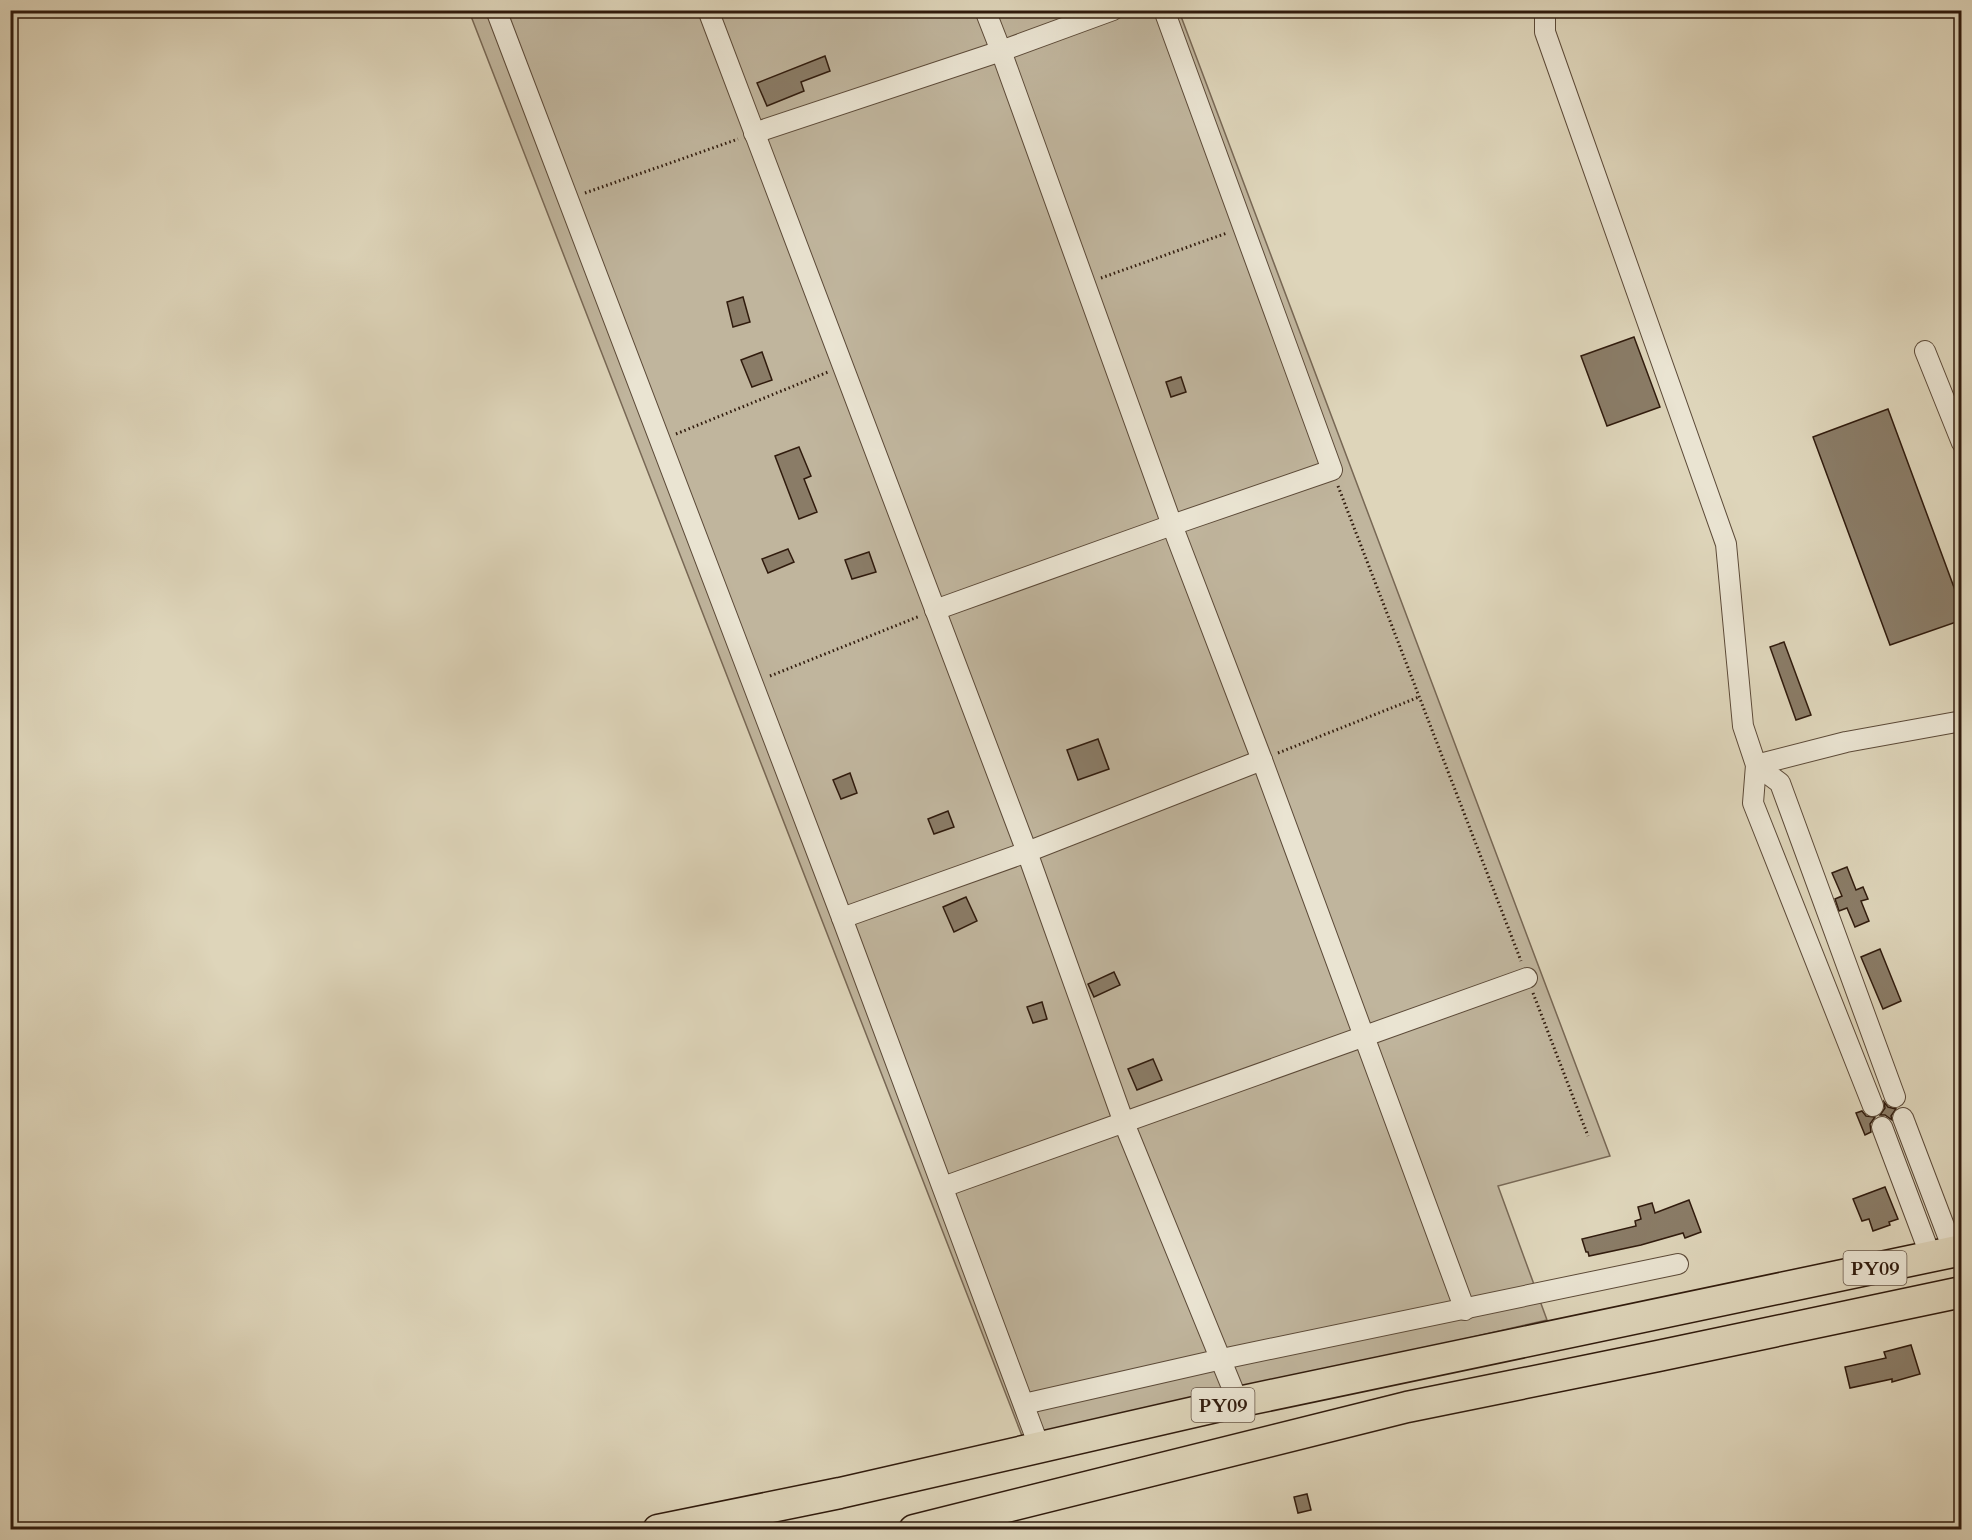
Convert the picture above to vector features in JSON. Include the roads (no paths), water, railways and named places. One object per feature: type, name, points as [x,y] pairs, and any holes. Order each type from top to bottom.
[{"type":"highway","name":"PY09","points":[[658,1530],[840,1493],[1238,1402],[1949,1253]]},
{"type":"highway","name":"PY09","points":[[914,1530],[1407,1407],[1962,1292]]},
{"type":"street","points":[[496,10],[842,918],[1039,1446]]},
{"type":"street","points":[[708,10],[1027,852],[1124,1123],[1238,1402]]},
{"type":"street","points":[[985,10],[1172,525],[1262,760],[1465,1310]]},
{"type":"street","points":[[754,133],[1001,51],[1113,10]]},
{"type":"street","points":[[935,610],[1332,470],[1164,10]]},
{"type":"street","points":[[1545,10],[1545,32],[1726,544],[1743,726],[1756,765],[1753,803],[1873,1106]]},
{"type":"street","points":[[1925,351],[1962,443]]},
{"type":"street","points":[[1756,765],[1845,742],[1962,721]]},
{"type":"street","points":[[842,918],[1027,852],[1262,760]]},
{"type":"street","points":[[1756,765],[1780,783],[1895,1097]]},
{"type":"street","points":[[943,1187],[1527,978]]},
{"type":"street","points":[[1904,1118],[1949,1253]]},
{"type":"street","points":[[1882,1128],[1949,1253]]},
{"type":"street","points":[[1024,1404],[1222,1359],[1678,1264]]}]
